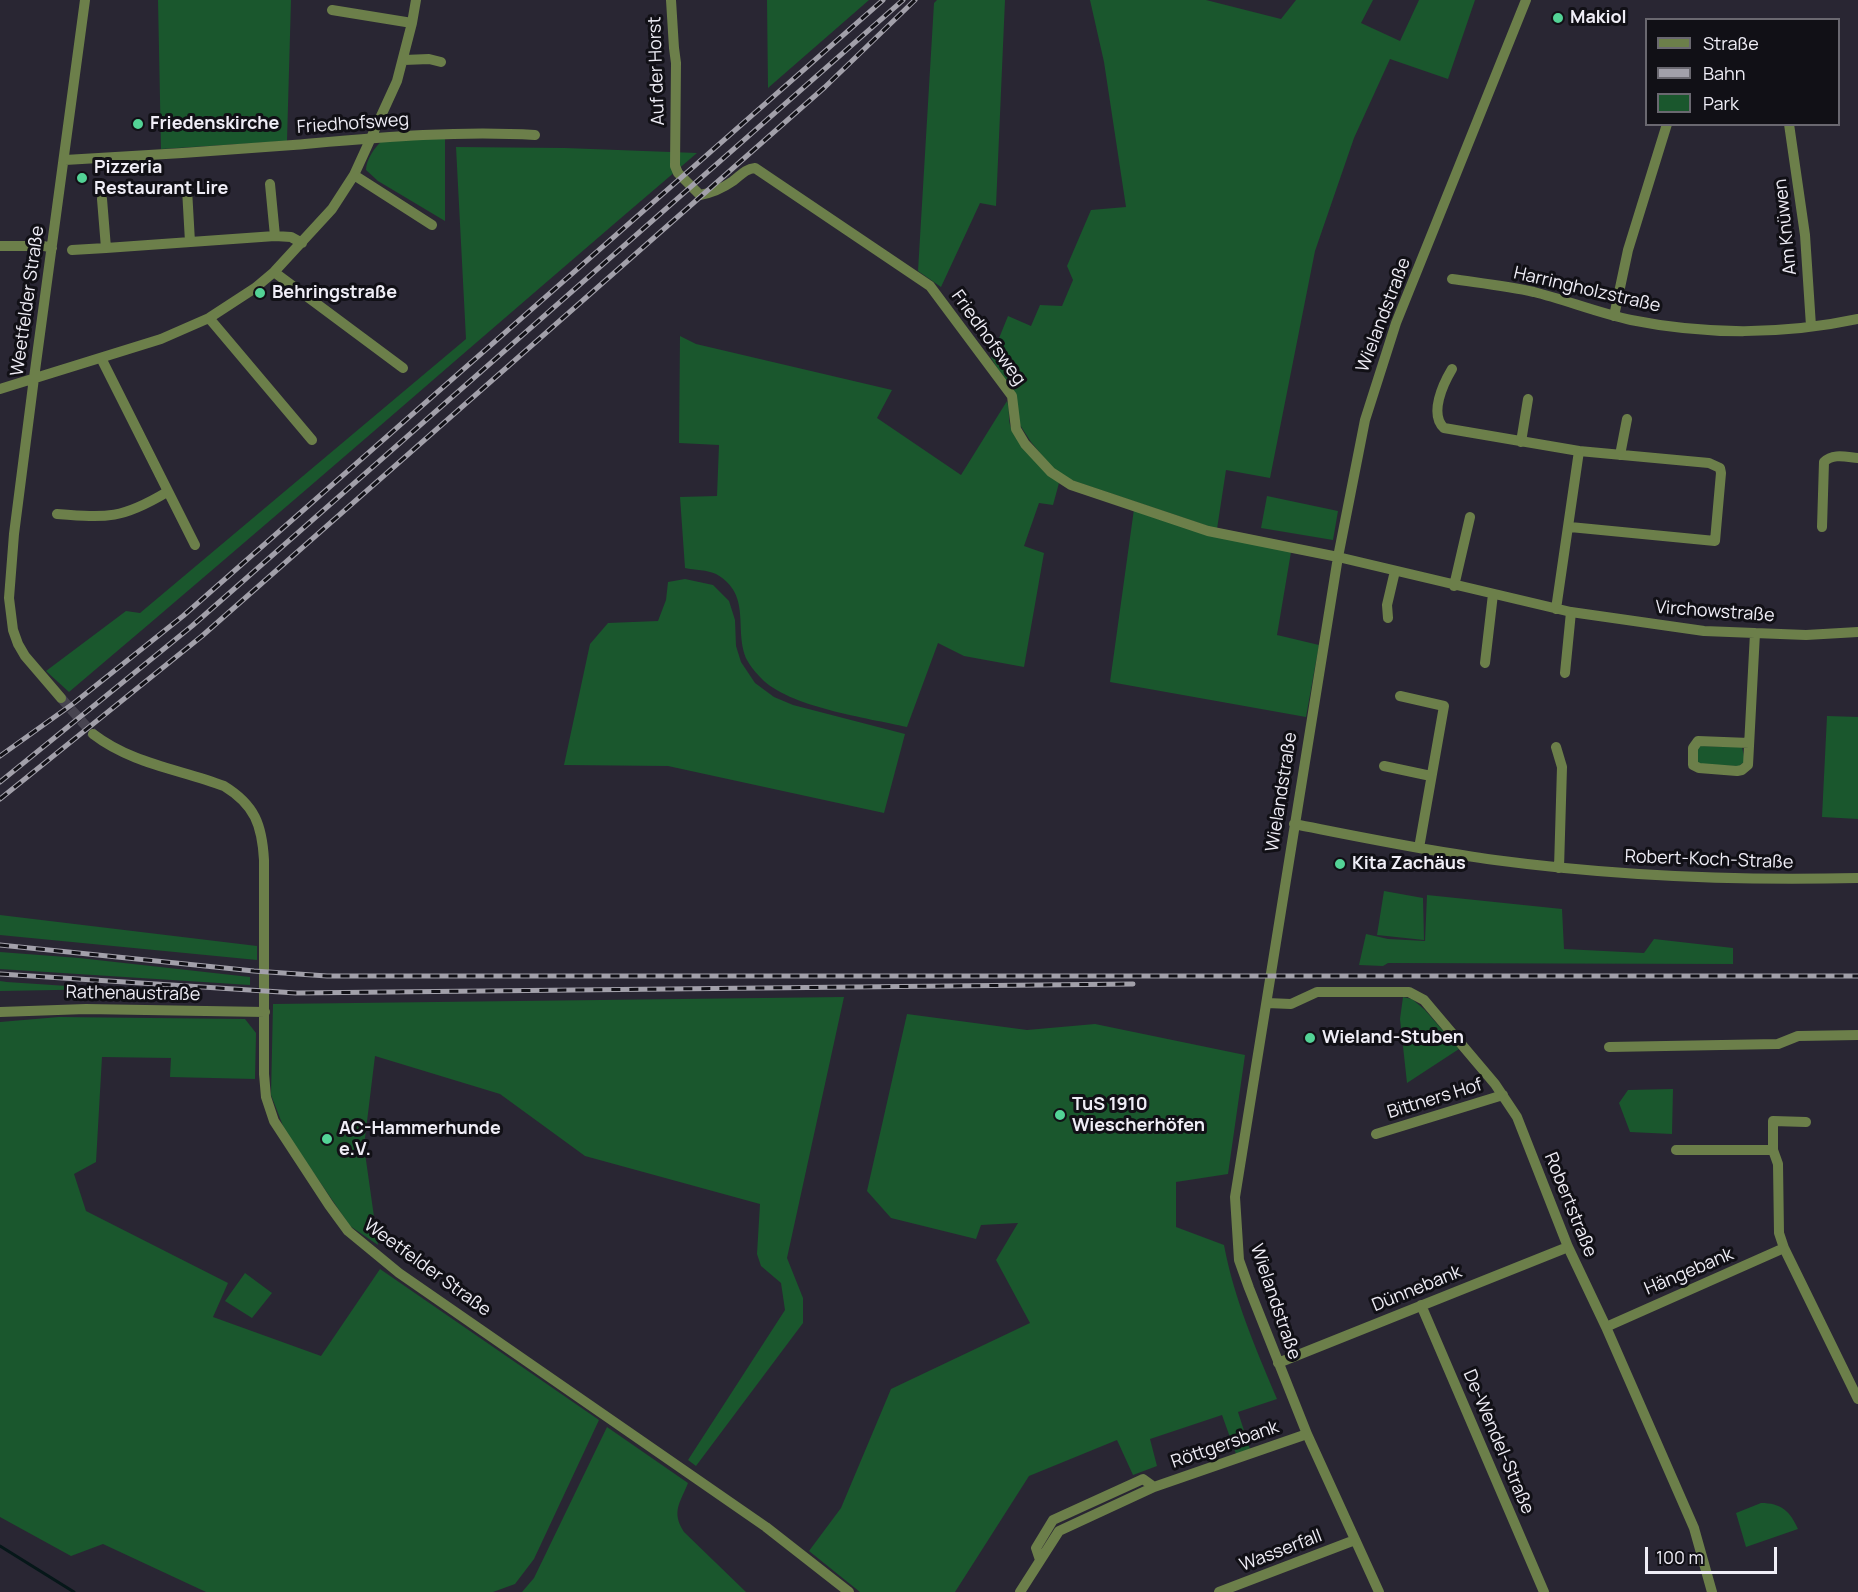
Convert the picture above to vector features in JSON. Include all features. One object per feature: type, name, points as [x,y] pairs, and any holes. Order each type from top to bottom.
[{"type":"street","name":"Weetfelder Straße","points":[[61,698],[25,656],[13,630],[9,598],[14,534],[85,0]]},
{"type":"street","points":[[0,389],[160,339],[209,318],[274,273],[332,209],[354,176],[397,81],[404,60],[416,0]]},
{"type":"street","name":"Auf der Horst","points":[[671,0],[676,63],[675,141]]},
{"type":"street","name":"Wielandstraße","points":[[1379,1592],[1307,1434],[1239,1260],[1235,1212],[1236,1182],[1338,557],[1362,431],[1372,392],[1396,323],[1526,0]]},
{"type":"street","points":[[332,10],[412,22]]},
{"type":"street","points":[[404,60],[429,59],[441,62]]},
{"type":"street","points":[[1614,316],[1628,250],[1666,126]]},
{"type":"street","name":"Am Knüwen","points":[[1789,126],[1805,235],[1812,326]]},
{"type":"street","name":"Friedhofsweg","points":[[65,160],[371,138],[495,132],[535,135]]},
{"type":"street","name":"Friedhofsweg","points":[[675,141],[675,166],[678,173],[700,195],[711,193],[732,182],[747,169],[754,168],[930,286],[1012,396],[1016,429],[1025,444],[1051,472],[1071,485],[1208,531],[1338,557]]},
{"type":"street","points":[[354,176],[432,225]]},
{"type":"street","points":[[270,184],[274,236]]},
{"type":"street","points":[[187,189],[190,242]]},
{"type":"street","points":[[102,199],[106,248]]},
{"type":"street","points":[[72,250],[274,236],[291,237],[302,243]]},
{"type":"street","points":[[0,246],[52,248]]},
{"type":"street","points":[[274,273],[403,368]]},
{"type":"street","name":"Harringholzstraße","points":[[1452,279],[1535,293],[1614,316],[1708,330],[1775,330],[1858,319]]},
{"type":"street","points":[[209,318],[312,441]]},
{"type":"street","points":[[101,358],[195,545]]},
{"type":"street","points":[[1452,369],[1444,382],[1437,412],[1439,423],[1444,428],[1579,451],[1709,463],[1720,468],[1715,541],[1570,527]]},
{"type":"street","points":[[1521,442],[1528,399]]},
{"type":"street","points":[[1620,455],[1627,419]]},
{"type":"street","points":[[1556,609],[1570,527],[1579,451]]},
{"type":"street","points":[[1822,527],[1824,462],[1829,457],[1835,456],[1858,458]]},
{"type":"street","points":[[57,514],[107,517],[141,507],[167,492]]},
{"type":"street","points":[[1454,586],[1470,517]]},
{"type":"street","name":"Virchowstraße","points":[[1338,557],[1571,612],[1704,631],[1806,635],[1858,632]]},
{"type":"street","points":[[1388,618],[1387,605],[1395,571]]},
{"type":"street","points":[[1485,663],[1493,594]]},
{"type":"street","points":[[1565,673],[1571,612]]},
{"type":"street","points":[[1749,743],[1698,741],[1693,748],[1693,765],[1699,768],[1742,770],[1748,765],[1755,633]]},
{"type":"street","points":[[1400,696],[1443,706],[1419,848]]},
{"type":"street","name":"Weetfelder Straße","points":[[93,734],[133,758],[224,786],[237,794],[254,813],[262,833],[263,852],[266,1096],[270,1113],[280,1132],[348,1231],[399,1273],[757,1520],[849,1592]]},
{"type":"street","points":[[1556,747],[1562,767],[1559,868]]},
{"type":"street","points":[[1384,766],[1431,776]]},
{"type":"street","name":"Robert-Koch-Straße","points":[[1294,824],[1419,848],[1559,868],[1699,878],[1858,879]]},
{"type":"street","name":"Robertstraße","points":[[1267,1003],[1291,1004],[1317,992],[1409,992],[1417,994],[1503,1095],[1521,1125],[1568,1247],[1606,1327],[1694,1528],[1712,1592]]},
{"type":"street","name":"Rathenaustraße","points":[[0,1012],[86,1009],[265,1012]]},
{"type":"street","points":[[1609,1047],[1778,1044],[1798,1036],[1858,1035]]},
{"type":"street","name":"Bittners Hof","points":[[1376,1134],[1503,1095]]},
{"type":"street","points":[[1806,1122],[1773,1121],[1773,1150],[1778,1164],[1779,1233],[1784,1248],[1858,1399]]},
{"type":"street","points":[[1676,1150],[1773,1150]]},
{"type":"street","name":"Dünnebank","points":[[1278,1363],[1568,1247]]},
{"type":"street","name":"Hängebank","points":[[1606,1327],[1784,1248]]},
{"type":"street","name":"De-Wendel-Straße","points":[[1421,1305],[1544,1592]]},
{"type":"street","name":"Röttgersbank","points":[[1020,1592],[1059,1531],[1154,1487],[1307,1434]]},
{"type":"street","name":"Röttgersbank","points":[[1040,1560],[1036,1548],[1053,1520],[1143,1479],[1154,1487]]},
{"type":"street","points":[[1100,1498],[1105,1509]]},
{"type":"street","points":[[1082,1507],[1087,1518]]},
{"type":"street","name":"Wasserfall","points":[[1219,1592],[1355,1540]]},
{"type":"green space","points":[[158,0],[291,0],[287,141],[161,149]]},
{"type":"green space","points":[[767,0],[869,0],[768,88]]},
{"type":"green space","points":[[937,0],[1005,0],[996,206],[980,203],[941,287],[918,271],[934,3]]},
{"type":"green space","points":[[1090,0],[1206,0],[1281,19],[1296,0],[1373,0],[1361,23],[1400,41],[1419,0],[1475,0],[1448,79],[1390,59],[1354,138],[1315,251],[1270,478],[1226,470],[1217,529],[1059,476],[1018,422],[1016,398],[991,358],[1008,316],[1031,326],[1040,305],[1062,306],[1073,280],[1067,266],[1091,210],[1126,207],[1104,62]]},
{"type":"green space","points":[[445,138],[445,221],[378,181],[366,170],[371,154],[382,141]]},
{"type":"green space","points":[[456,147],[697,153],[69,692],[46,671],[126,611],[140,613],[466,339]]},
{"type":"green space","points":[[680,336],[696,344],[892,390],[877,418],[961,475],[1007,401],[1013,433],[1024,448],[1059,483],[1053,505],[1039,503],[1024,546],[1044,553],[1024,667],[964,656],[938,643],[907,727],[809,704],[773,688],[761,678],[748,662],[743,649],[740,614],[734,592],[727,582],[716,574],[685,568],[680,497],[717,496],[719,445],[679,443]]},
{"type":"green space","points":[[1267,496],[1338,511],[1333,540],[1261,528]]},
{"type":"green space","points":[[1134,509],[1291,552],[1277,635],[1319,645],[1306,717],[1110,682]]},
{"type":"green space","points":[[685,579],[713,585],[729,601],[735,620],[736,646],[741,662],[755,683],[774,697],[793,705],[905,734],[884,813],[668,766],[564,765],[590,644],[608,623],[658,621],[666,600],[668,582]]},
{"type":"green space","points":[[1827,716],[1858,717],[1858,819],[1822,817]]},
{"type":"green space","points":[[1698,746],[1742,747],[1745,761],[1739,766],[1702,765],[1697,762]]},
{"type":"green space","points":[[1384,891],[1423,898],[1424,940],[1377,935]]},
{"type":"green space","points":[[1427,895],[1562,909],[1564,949],[1644,953],[1654,939],[1733,948],[1733,964],[1388,963],[1383,966],[1359,965],[1366,934],[1388,939],[1425,941]]},
{"type":"green space","points":[[0,915],[257,946],[257,960],[0,935]]},
{"type":"green space","points":[[0,952],[79,958],[250,977],[250,985],[0,969]]},
{"type":"green space","points":[[0,981],[7,982],[113,989],[0,991]]},
{"type":"green space","points":[[844,997],[787,1258],[803,1298],[803,1323],[696,1466],[688,1460],[785,1310],[781,1283],[761,1266],[757,1254],[760,1204],[585,1156],[500,1094],[375,1056],[364,1146],[378,1245],[350,1226],[285,1131],[271,1095],[273,1004]]},
{"type":"green space","points":[[1403,997],[1412,999],[1425,1010],[1459,1049],[1407,1083],[1400,1019]]},
{"type":"green space","points":[[907,1014],[1027,1030],[1095,1024],[1245,1055],[1228,1174],[1176,1182],[1176,1227],[1224,1245],[1240,1304],[1277,1399],[1238,1412],[1250,1449],[1236,1454],[1222,1415],[1150,1439],[1157,1466],[1133,1475],[1117,1440],[1029,1476],[955,1592],[860,1592],[809,1551],[841,1508],[891,1389],[1030,1323],[996,1260],[1018,1223],[981,1225],[976,1239],[891,1218],[867,1191]]},
{"type":"green space","points":[[59,1017],[245,1019],[256,1033],[255,1079],[170,1077],[171,1058],[102,1057],[96,1162],[74,1174],[86,1211],[228,1283],[213,1317],[321,1356],[380,1269],[599,1420],[534,1559],[515,1584],[493,1592],[206,1592],[103,1544],[71,1556],[0,1517],[0,1022]]},
{"type":"green space","points":[[1673,1089],[1672,1134],[1630,1132],[1619,1103],[1628,1090]]},
{"type":"green space","points":[[245,1273],[272,1293],[252,1318],[225,1301]]},
{"type":"green space","points":[[607,1427],[688,1483],[678,1507],[680,1525],[684,1532],[746,1592],[522,1592],[534,1578]]},
{"type":"green space","points":[[1761,1503],[1784,1509],[1792,1517],[1798,1529],[1746,1547],[1736,1513]]},
{"type":"waterway","points":[[0,1546],[74,1592]]},
{"type":"tunnel","points":[[61,698],[93,734]]},
{"type":"railway","points":[[0,756],[74,703],[183,616],[883,0]]},
{"type":"railway","points":[[0,782],[192,626],[903,0]]},
{"type":"railway","points":[[0,799],[202,636],[825,87],[915,0]]},
{"type":"railway","points":[[0,945],[254,971],[327,976],[1858,976]]},
{"type":"railway","points":[[0,974],[296,993],[1133,984]]},
{"type":"place","name":"Makiol","points":[[1558,18]]},
{"type":"place","name":"Friedenskirche","points":[[138,124]]},
{"type":"place","name":"Pizzeria Restaurant Lire","points":[[82,178]]},
{"type":"place","name":"Behringstraße","points":[[260,293]]},
{"type":"place","name":"Kita Zachäus","points":[[1340,864]]},
{"type":"place","name":"Wieland-Stuben","points":[[1310,1038]]},
{"type":"place","name":"TuS 1910 Wiescherhöfen","points":[[1060,1115]]},
{"type":"place","name":"AC-Hammerhunde e.V.","points":[[327,1139]]}]
